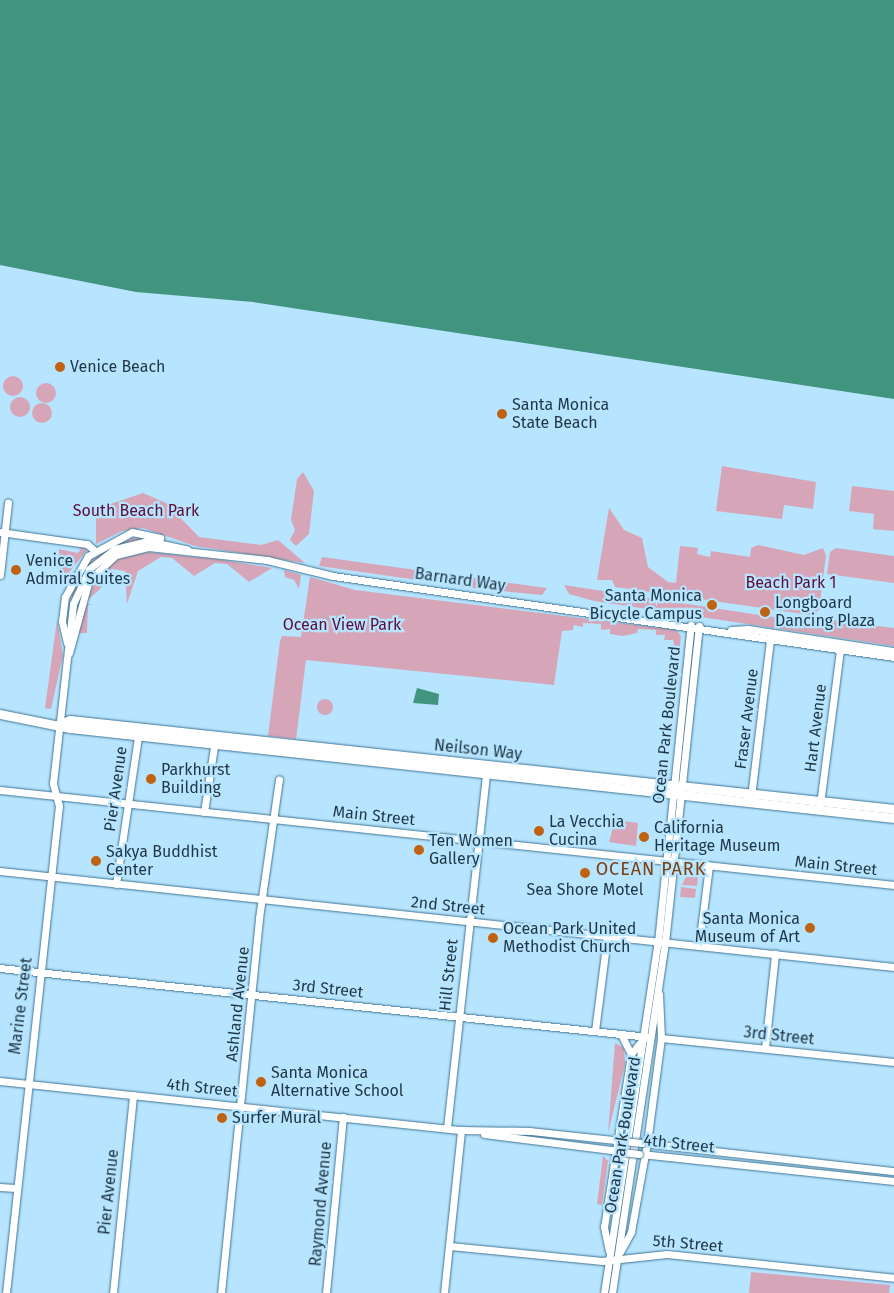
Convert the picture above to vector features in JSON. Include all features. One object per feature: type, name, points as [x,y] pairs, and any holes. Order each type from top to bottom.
[{"type":"main road","name":"Neilson Way","points":[[0,714],[19,719],[59,724],[70,720],[139,732],[820,806],[894,818]]},
{"type":"main road","name":"Neilson Way","points":[[820,806],[894,809]]},
{"type":"street","points":[[0,575],[3,532],[8,502]]},
{"type":"street","points":[[3,532],[87,544],[94,550]]},
{"type":"street","name":"Barnard Way","points":[[68,650],[62,621],[65,597],[75,572],[94,550],[132,532],[179,544],[188,549]]},
{"type":"street","name":"Barnard Way","points":[[59,724],[75,597],[94,564],[135,542],[179,544]]},
{"type":"street","name":"Barnard Way","points":[[68,650],[82,596],[103,564],[138,548],[188,549],[268,560],[333,576],[731,630],[770,639],[894,657]]},
{"type":"street","name":"Ocean Park Boulevard","points":[[612,1293],[661,942],[695,626]]},
{"type":"street","name":"Barnard Way","points":[[731,630],[748,629],[894,651]]},
{"type":"street","name":"Fraser Avenue","points":[[751,798],[770,639]]},
{"type":"street","name":"Hart Avenue","points":[[820,806],[840,649]]},
{"type":"street","name":"Marine Street","points":[[6,1293],[3,1281],[16,1188],[38,972],[59,806],[56,796],[59,724]]},
{"type":"street","name":"Pier Avenue","points":[[116,884],[139,732]]},
{"type":"street","points":[[204,812],[215,740]]},
{"type":"street","name":"Hill Street","points":[[447,1128],[487,769]]},
{"type":"street","name":"Ashland Avenue","points":[[221,1293],[253,995],[279,779]]},
{"type":"street","name":"Main Street","points":[[0,790],[128,802],[204,812],[894,885]]},
{"type":"street","points":[[700,945],[709,866]]},
{"type":"street","name":"2nd Street","points":[[0,871],[894,967]]},
{"type":"street","points":[[595,1031],[607,937]]},
{"type":"street","name":"Ocean Park Boulevard","points":[[618,1258],[631,1232],[661,1038],[659,988],[661,942]]},
{"type":"street","points":[[765,1048],[775,954]]},
{"type":"street","name":"3rd Street","points":[[0,968],[649,1037]]},
{"type":"street","name":"Ocean Park Boulevard","points":[[604,1293],[659,988]]},
{"type":"street","name":"Ocean Park Boulevard","points":[[610,1258],[604,1227],[621,1141],[631,1054],[621,1034]]},
{"type":"street","name":"Ocean Park Boulevard","points":[[631,1054],[649,1037]]},
{"type":"street","name":"3rd Street","points":[[661,1038],[894,1062]]},
{"type":"street","name":"4th Street","points":[[0,1080],[447,1128],[642,1154],[894,1181]]},
{"type":"street","name":"Pier Avenue","points":[[113,1293],[133,1095]]},
{"type":"street","name":"Raymond Avenue","points":[[326,1293],[342,1117]]},
{"type":"street","points":[[444,1293],[461,1130]]},
{"type":"street","name":"4th Street","points":[[461,1130],[530,1131],[894,1171]]},
{"type":"street","points":[[0,1187],[16,1188]]},
{"type":"street","name":"5th Street","points":[[450,1246],[610,1258],[668,1254],[894,1278]]},
{"type":"green space","points":[[13,376],[20,379],[23,386],[20,393],[13,396],[6,393],[3,386],[6,379]]},
{"type":"green space","points":[[46,383],[53,386],[56,393],[53,400],[46,403],[39,400],[36,393],[39,386]]},
{"type":"green space","points":[[20,397],[27,400],[30,407],[27,414],[20,417],[13,414],[10,407],[13,400]]},
{"type":"green space","points":[[42,403],[49,406],[52,413],[49,420],[42,423],[35,420],[32,413],[35,406]]},
{"type":"green space","points":[[722,466],[816,482],[813,509],[784,505],[782,519],[716,511]]},
{"type":"green space","points":[[303,472],[314,491],[309,534],[296,546],[290,540],[295,530],[291,520],[297,479]]},
{"type":"green space","points":[[852,486],[894,491],[894,531],[873,529],[874,514],[849,511]]},
{"type":"green space","name":"South Beach Park","points":[[143,493],[166,503],[199,537],[261,545],[278,540],[305,563],[195,546],[143,528],[122,531],[96,544],[96,509]]},
{"type":"green space","name":"Beach Park 1","points":[[609,508],[624,530],[642,538],[648,567],[668,582],[676,583],[680,546],[698,548],[697,554],[710,557],[711,551],[750,557],[751,548],[758,545],[804,555],[823,548],[826,555],[819,610],[811,615],[615,587],[612,580],[597,580]]},
{"type":"green space","points":[[132,538],[145,538],[111,549],[85,572],[73,597],[67,633],[73,587],[85,567],[101,552]]},
{"type":"green space","points":[[78,546],[87,550],[61,582],[59,549],[77,553],[81,550]]},
{"type":"green space","points":[[836,548],[894,556],[894,583],[827,574],[830,552]]},
{"type":"green space","points":[[148,552],[217,559],[272,568],[249,582],[227,564],[215,563],[194,576],[172,558],[161,557],[138,571],[127,604],[125,571],[112,569],[99,575],[117,559]]},
{"type":"green space","points":[[322,557],[547,588],[542,595],[481,589],[319,566]]},
{"type":"green space","points":[[284,570],[301,575],[299,589],[294,580],[285,577]]},
{"type":"green space","points":[[107,574],[101,588],[88,600],[96,577]]},
{"type":"green space","name":"Ocean View Park","points":[[310,577],[355,590],[676,630],[681,636],[678,664],[673,640],[664,640],[665,635],[656,635],[656,630],[638,629],[637,633],[623,636],[610,634],[610,629],[601,630],[601,624],[583,623],[583,627],[574,625],[573,630],[562,631],[554,685],[306,660],[296,739],[268,736],[280,641],[282,636],[301,637]]},
{"type":"green space","points":[[564,585],[812,623],[824,619],[894,628],[894,646],[594,601],[569,594]]},
{"type":"green space","points":[[85,604],[93,604],[88,605],[87,633],[79,633]]},
{"type":"green space","points":[[57,620],[63,655],[51,709],[45,708]]},
{"type":"green space","points":[[325,699],[333,707],[325,715],[317,707]]},
{"type":"green space","points":[[615,820],[638,823],[636,846],[609,842]]},
{"type":"green space","points":[[686,877],[698,877],[697,886],[682,885]]},
{"type":"green space","points":[[681,887],[696,889],[695,898],[680,897]]},
{"type":"green space","points":[[615,1043],[624,1048],[625,1064],[608,1133]]},
{"type":"green space","points":[[603,1156],[608,1161],[602,1205],[597,1204]]},
{"type":"green space","points":[[751,1272],[890,1285],[889,1293],[749,1293]]},
{"type":"shaded area","points":[[0,0],[894,0],[894,399],[253,302],[136,292],[0,265]]},
{"type":"shaded area","points":[[417,688],[439,694],[438,705],[413,703]]},
{"type":"place","name":"Venice Beach","points":[[60,367]]},
{"type":"place","name":"Santa Monica State Beach","points":[[502,414]]},
{"type":"place","name":"Venice Admiral Suites","points":[[16,570]]},
{"type":"place","name":"Santa Monica Bicycle Campus","points":[[712,605]]},
{"type":"place","name":"Longboard Dancing Plaza","points":[[765,612]]},
{"type":"place","name":"Parkhurst Building","points":[[151,779]]},
{"type":"place","name":"La Vecchia Cucina","points":[[539,831]]},
{"type":"place","name":"California Heritage Museum","points":[[644,837]]},
{"type":"place","name":"Ten Women Gallery","points":[[419,850]]},
{"type":"place","name":"Sakya Buddhist Center","points":[[96,861]]},
{"type":"place","name":"Sea Shore Motel","points":[[585,873]]},
{"type":"place","name":"Santa Monica Museum of Art","points":[[810,928]]},
{"type":"place","name":"Ocean Park United Methodist Church","points":[[493,938]]},
{"type":"place","name":"Santa Monica Alternative School","points":[[261,1082]]},
{"type":"place","name":"Surfer Mural","points":[[222,1118]]},
{"type":"district","name":"OCEAN PARK","points":[[651,869]]}]
